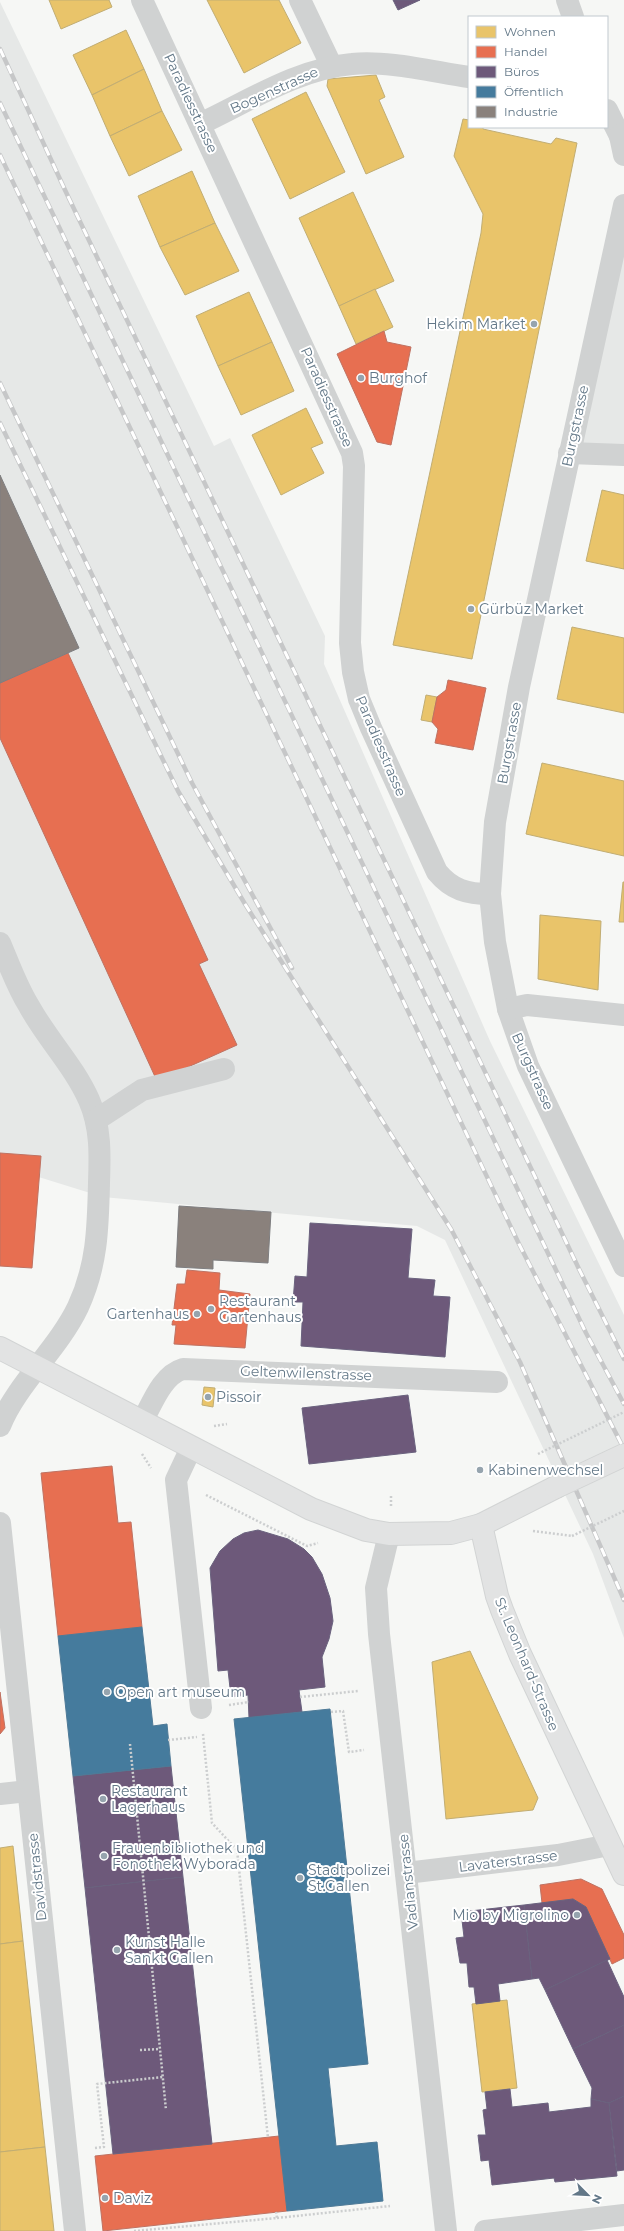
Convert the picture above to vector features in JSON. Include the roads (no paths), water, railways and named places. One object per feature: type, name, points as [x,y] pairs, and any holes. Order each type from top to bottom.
[{"type":"main road","points":[[0,1348],[311,1509],[366,1530],[389,1534],[451,1533],[481,1525],[624,1455]]},
{"type":"main road","name":"St. Leonhard-Strasse","points":[[481,1525],[497,1596],[520,1654],[624,1874]]},
{"type":"street","name":"Paradiesstrasse","points":[[142,0],[352,453],[354,466],[350,643],[353,672],[359,699],[437,872],[445,881],[462,892],[490,894]]},
{"type":"street","points":[[300,0],[332,66]]},
{"type":"street","points":[[567,0],[573,16]]},
{"type":"street","name":"Bogenstrasse","points":[[200,124],[247,100],[311,72],[332,66],[353,63],[381,64],[468,77]]},
{"type":"street","points":[[608,112],[623,141]]},
{"type":"street","name":"Burgstrasse","points":[[624,205],[519,687],[501,785],[492,857],[490,894],[495,942],[508,1009],[528,1066],[624,1266]]},
{"type":"street","points":[[569,454],[624,454]]},
{"type":"street","points":[[0,943],[28,1006],[77,1078],[98,1128],[99,1160],[97,1245],[86,1288],[64,1332],[4,1415],[0,1426]]},
{"type":"street","points":[[508,1009],[527,1005],[624,1015]]},
{"type":"street","points":[[98,1128],[142,1090],[224,1069]]},
{"type":"street","name":"Geltenwilenstrasse","points":[[142,1422],[166,1380],[176,1371],[183,1370],[497,1382]]},
{"type":"street","points":[[191,1448],[176,1480],[201,1708]]},
{"type":"street","name":"Davidstrasse","points":[[0,1523],[75,2231]]},
{"type":"street","name":"Vadianstrasse","points":[[389,1534],[376,1588],[379,1634],[446,2231]]},
{"type":"street","points":[[0,1794],[28,1791]]},
{"type":"street","name":"Lavaterstrasse","points":[[406,1873],[558,1855],[609,1845]]},
{"type":"street","points":[[485,2231],[624,2215]]},
{"type":"railway","points":[[0,49],[65,190],[579,1269],[624,1359]]},
{"type":"railway","points":[[0,103],[586,1333],[624,1404]]},
{"type":"railway","points":[[0,155],[519,1244],[624,1449]]},
{"type":"railway","points":[[0,383],[192,783],[292,968]]},
{"type":"railway","points":[[0,423],[178,791],[245,904],[451,1229],[520,1362],[624,1600]]},
{"type":"place","name":"Hekim Market","points":[[534,324]]},
{"type":"place","name":"Burghof","points":[[361,378]]},
{"type":"place","name":"Gürbüz Market","points":[[471,609]]},
{"type":"place","name":"Restaurant Gartenhaus","points":[[211,1309]]},
{"type":"place","name":"Gartenhaus","points":[[197,1314]]},
{"type":"place","name":"Pissoir","points":[[208,1397]]},
{"type":"place","name":"Kabinenwechsel","points":[[480,1470]]},
{"type":"place","name":"Open art museum","points":[[107,1692]]},
{"type":"place","name":"Restaurant Lagerhaus","points":[[103,1799]]},
{"type":"place","name":"Frauenbibliothek und Fonothek Wyborada","points":[[104,1856]]},
{"type":"place","name":"Stadtpolizei St.Gallen","points":[[300,1878]]},
{"type":"place","name":"Mio by Migrolino","points":[[577,1915]]},
{"type":"place","name":"Kunst Halle Sankt Gallen","points":[[117,1950]]},
{"type":"place","name":"Daviz","points":[[105,2198]]}]
